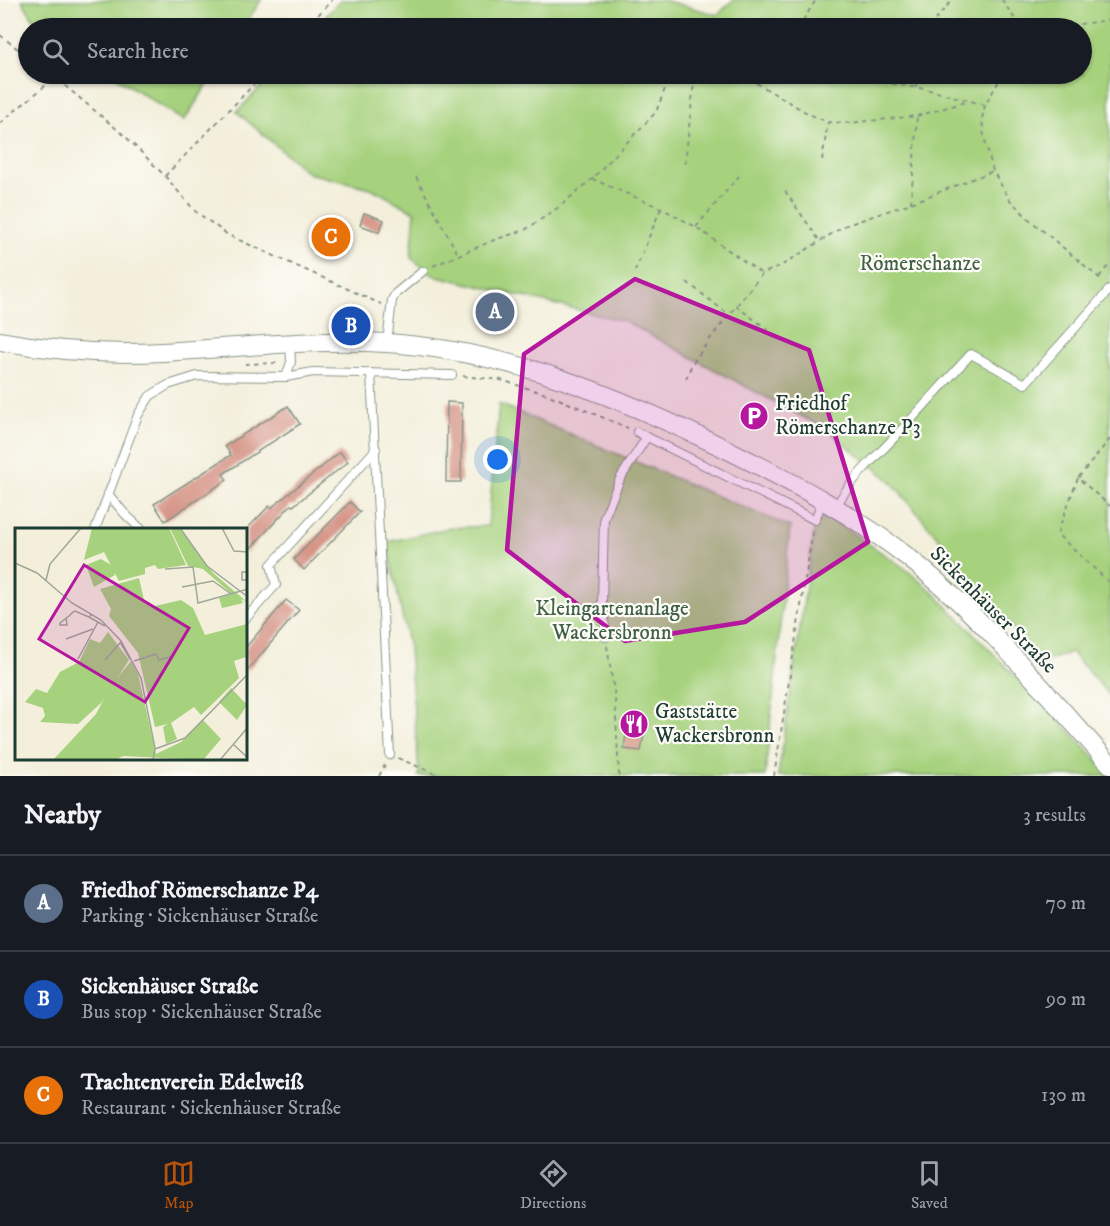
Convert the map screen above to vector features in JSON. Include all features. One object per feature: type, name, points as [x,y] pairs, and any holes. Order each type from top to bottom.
[{"type":"street","name":"Sickenhäuser Straße","points":[[0,340],[35,347],[124,353],[290,342],[387,343],[468,353],[510,362],[575,382],[691,432],[829,503],[909,559],[965,608],[1110,764]]},
{"type":"lane","points":[[387,343],[390,308],[396,293],[423,271]]},
{"type":"lane","points":[[637,432],[814,520],[829,503],[843,493],[859,471],[888,444],[971,354],[1025,384],[1110,289]]},
{"type":"lane","points":[[286,377],[291,362],[290,342]]},
{"type":"lane","points":[[96,528],[138,415],[150,396],[168,385],[197,376],[286,377],[313,372],[452,375]]},
{"type":"lane","points":[[371,373],[390,754]]},
{"type":"lane","points":[[606,637],[602,593],[604,518],[621,479],[646,438]]},
{"type":"lane","points":[[248,616],[276,585],[271,565],[375,449]]},
{"type":"lane","points":[[108,494],[140,528]]},
{"type":"path","points":[[315,18],[332,0]]},
{"type":"path","points":[[804,18],[816,0]]},
{"type":"path","points":[[937,18],[952,0]]},
{"type":"path","points":[[1002,0],[1014,18]]},
{"type":"path","points":[[1092,22],[1110,20]]},
{"type":"path","points":[[0,35],[18,49]]},
{"type":"path","points":[[0,123],[47,84]]},
{"type":"path","points":[[64,84],[125,136],[165,176],[195,211],[228,235],[390,308]]},
{"type":"path","points":[[165,176],[254,84]]},
{"type":"path","points":[[423,271],[458,254],[525,230],[559,207],[592,179],[656,112],[667,84]]},
{"type":"path","points":[[685,162],[694,84]]},
{"type":"path","points":[[758,84],[809,114],[828,122],[849,123],[917,116],[969,101]]},
{"type":"path","points":[[896,84],[985,105]]},
{"type":"path","points":[[997,84],[985,105],[982,118],[984,137],[993,171],[1010,200],[1030,220],[1104,282]]},
{"type":"path","points":[[911,202],[917,116]]},
{"type":"path","points":[[822,160],[828,122]]},
{"type":"path","points":[[686,379],[692,364],[762,274],[784,264],[843,226],[993,171]]},
{"type":"path","points":[[696,227],[738,176]]},
{"type":"path","points":[[416,177],[458,254]]},
{"type":"path","points":[[592,179],[661,208],[696,227],[762,274]]},
{"type":"path","points":[[785,190],[819,240]]},
{"type":"path","points":[[635,271],[661,208]]},
{"type":"path","points":[[1099,277],[1110,264]]},
{"type":"path","points":[[687,282],[729,315]]},
{"type":"path","points":[[736,306],[775,335]]},
{"type":"path","points":[[452,375],[501,380],[540,392],[594,412],[637,432]]},
{"type":"path","points":[[1110,439],[1078,478],[1057,534],[1110,583]]},
{"type":"path","points":[[1078,478],[1110,506]]},
{"type":"path","points":[[774,776],[814,520]]},
{"type":"path","points":[[606,637],[615,698],[619,776]]},
{"type":"path","points":[[390,754],[440,776]]},
{"type":"highlighted area","points":[[635,279],[809,350],[868,542],[745,622],[625,641],[507,550],[524,354]]},
{"type":"green space","points":[[22,0],[261,0],[249,18],[32,18]]},
{"type":"green space","name":"Römerschanze","points":[[341,0],[663,0],[718,15],[733,0],[1110,0],[1110,696],[1071,652],[1042,663],[890,480],[827,430],[624,321],[433,275],[411,258],[415,212],[371,188],[308,173],[237,112],[264,84],[1092,84],[1092,18],[324,18]]},
{"type":"green space","points":[[127,84],[208,84],[184,121]]},
{"type":"green space","name":"Kleingartenanlage Wackersbronn","points":[[499,404],[790,527],[765,776],[418,776],[409,648],[387,542],[449,528],[488,526]]},
{"type":"green space","points":[[822,518],[831,519],[903,567],[931,590],[1110,773],[1110,776],[778,776],[815,525]]},
{"type":"building","points":[[364,213],[384,220],[379,232],[360,225]]},
{"type":"building","points":[[322,218],[346,227],[337,251],[330,248],[327,255],[311,249]]},
{"type":"building","points":[[447,402],[462,403],[461,482],[446,482]]},
{"type":"building","points":[[288,406],[300,424],[223,474],[227,480],[165,521],[154,504],[231,455],[225,446]]},
{"type":"building","points":[[340,452],[348,462],[293,506],[291,505],[248,551],[248,528],[269,506],[271,508]]},
{"type":"building","points":[[350,502],[360,512],[304,570],[294,559]]},
{"type":"building","points":[[286,600],[299,610],[248,670],[248,645]]},
{"type":"building","points":[[628,720],[646,723],[641,751],[624,749]]},
{"type":"place","name":"Trachtenverein Edelweiß","points":[[331,237]]},
{"type":"place","name":"Friedhof Römerschanze P4","points":[[495,312]]},
{"type":"place","name":"Sickenhäuser Straße","points":[[351,326]]},
{"type":"place","name":"Friedhof Römerschanze P3","points":[[754,416]]},
{"type":"place","name":"Gaststätte Wackersbronn","points":[[634,724]]}]
